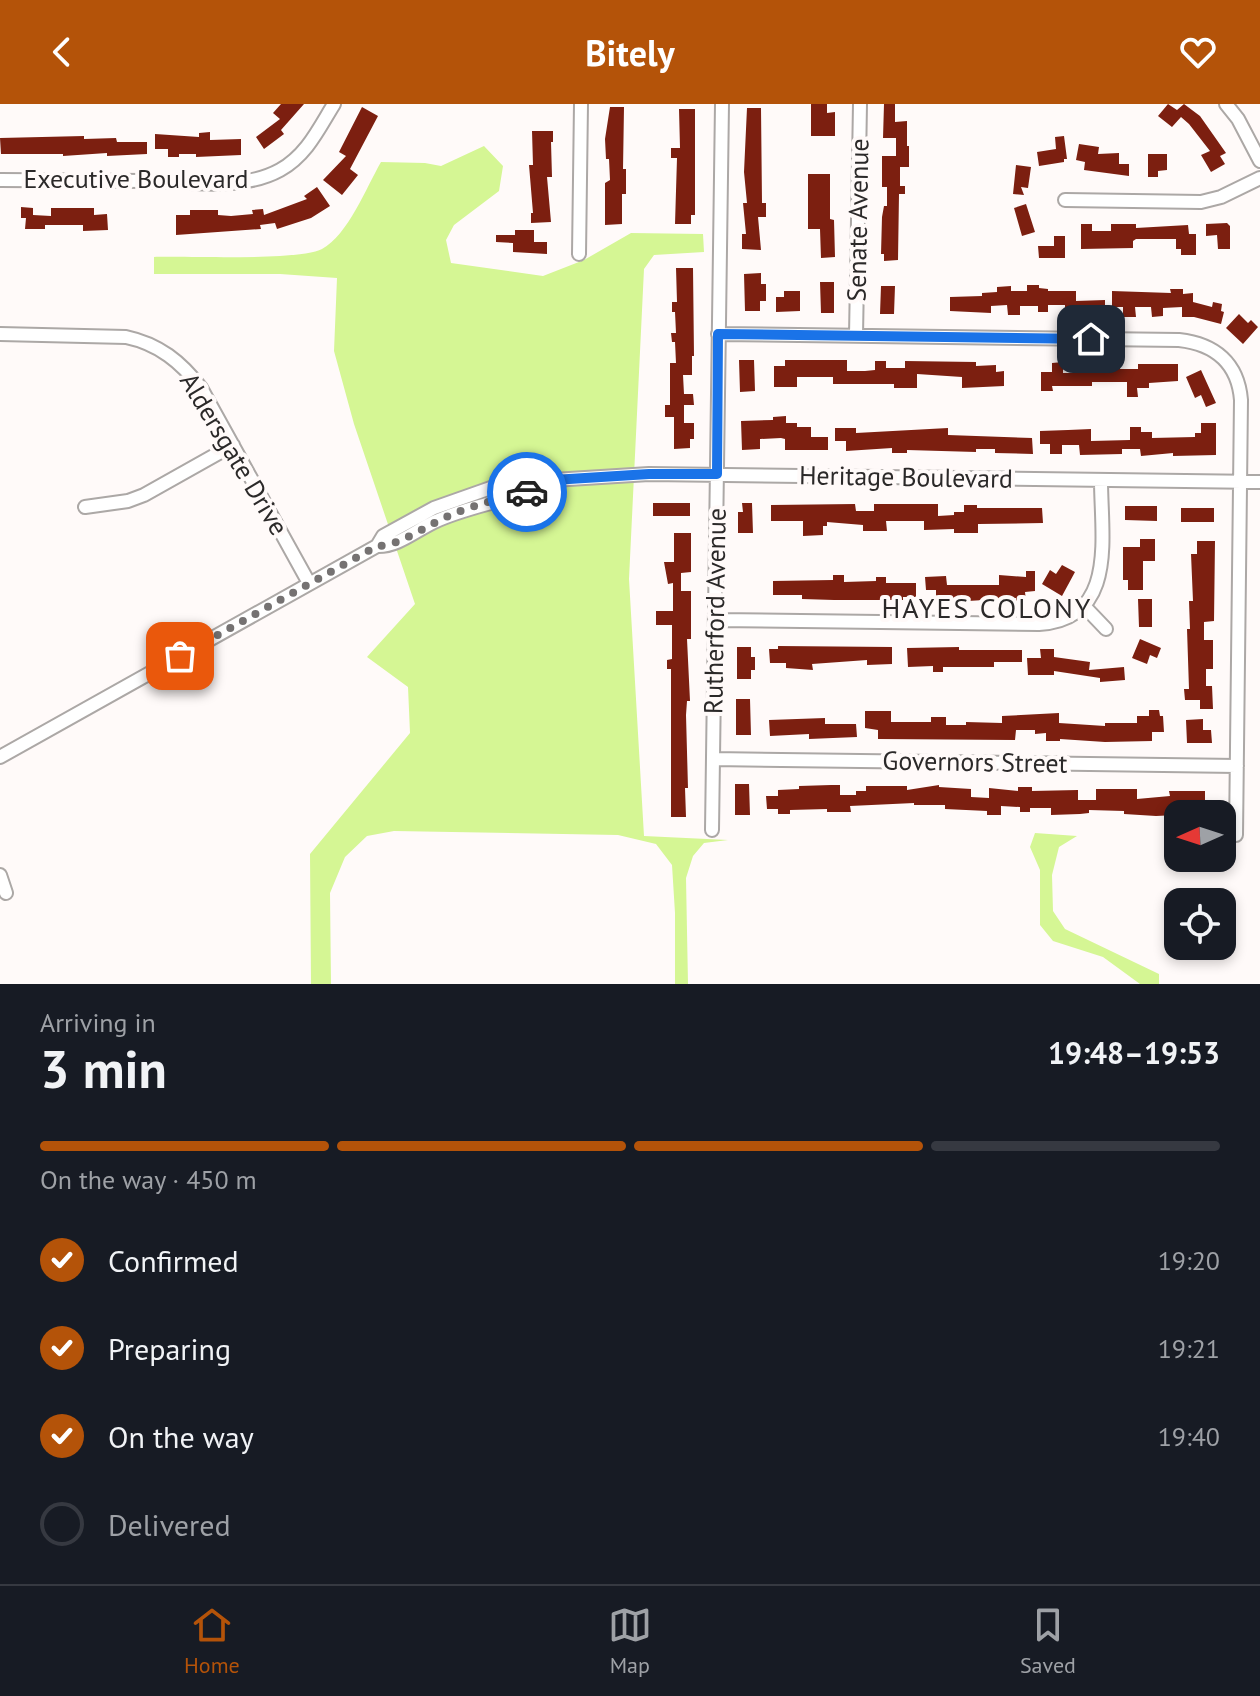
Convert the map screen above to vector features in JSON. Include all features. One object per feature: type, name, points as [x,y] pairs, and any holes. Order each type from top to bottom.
[{"type":"street","name":"Executive Boulevard","points":[[0,180],[255,180],[295,160],[309,145],[334,104]]},
{"type":"street","points":[[579,254],[581,104]]},
{"type":"street","name":"Rutherford Avenue","points":[[712,830],[722,104]]},
{"type":"street","name":"Senate Avenue","points":[[856,336],[860,104]]},
{"type":"street","points":[[1226,104],[1238,119],[1260,161]]},
{"type":"street","points":[[1065,200],[1201,202],[1221,197],[1260,178]]},
{"type":"street","name":"Aldersgate Drive","points":[[0,334],[108,335],[139,340],[156,347],[187,370],[201,388],[309,583]]},
{"type":"street","points":[[718,334],[1179,340],[1203,344],[1228,362],[1238,380],[1241,400],[1236,835]]},
{"type":"street","points":[[85,507],[128,501],[144,495],[233,445]]},
{"type":"street","name":"Heritage Boulevard","points":[[0,757],[377,546],[389,546],[469,507],[535,490],[553,480],[649,474],[717,474],[1260,482]]},
{"type":"street","points":[[716,620],[1039,624],[1068,618],[1092,596],[1100,576],[1101,480]]},
{"type":"street","points":[[1084,606],[1106,629]]},
{"type":"street","name":"Governors Street","points":[[713,759],[1237,766]]},
{"type":"street","points":[[0,875],[6,893]]},
{"type":"green space","points":[[484,146],[503,166],[499,191],[454,225],[446,240],[451,263],[543,276],[584,260],[631,233],[703,234],[704,252],[654,255],[644,269],[629,579],[644,836],[728,840],[704,843],[693,856],[686,878],[688,984],[675,984],[672,865],[656,844],[618,835],[394,831],[367,836],[345,857],[330,893],[331,984],[311,984],[310,854],[410,733],[408,687],[367,657],[415,604],[354,424],[334,351],[337,278],[280,274],[154,274],[154,257],[268,257],[322,249],[348,222],[381,162],[441,166]]},
{"type":"green space","points":[[1035,833],[1077,836],[1059,847],[1052,875],[1053,911],[1065,929],[1159,974],[1159,984],[1140,984],[1103,957],[1053,941],[1040,925],[1040,870],[1030,847]]},
{"type":"building","points":[[281,104],[304,104],[281,130],[284,134],[264,149],[256,137],[280,119],[273,113]]},
{"type":"building","points":[[811,104],[827,104],[827,113],[835,112],[835,136],[811,136]]},
{"type":"building","points":[[884,104],[895,104],[895,122],[907,121],[909,167],[900,167],[900,186],[905,186],[905,194],[899,194],[898,260],[884,261],[884,254],[881,254],[882,217],[884,206],[887,206],[887,187],[882,187],[882,156],[896,156],[896,138],[883,138]]},
{"type":"building","points":[[1168,104],[1177,110],[1184,104],[1200,116],[1226,153],[1220,156],[1225,164],[1211,172],[1201,155],[1210,151],[1189,124],[1181,117],[1172,127],[1158,116]]},
{"type":"building","points":[[362,107],[378,116],[350,169],[358,175],[342,195],[323,180],[346,156],[339,152]]},
{"type":"building","points":[[610,107],[624,107],[623,169],[626,169],[626,194],[622,194],[622,224],[605,225],[605,183],[610,180],[605,139]]},
{"type":"building","points":[[747,108],[761,108],[762,203],[766,203],[766,217],[758,217],[761,250],[742,249],[742,234],[746,234],[743,203],[747,203],[744,172]]},
{"type":"building","points":[[679,109],[695,109],[695,215],[691,215],[691,224],[675,224],[677,158],[671,158],[671,148],[680,148]]},
{"type":"building","points":[[532,131],[553,131],[552,177],[547,177],[551,222],[531,223],[529,165],[533,165]]},
{"type":"building","points":[[210,132],[210,140],[241,139],[241,155],[196,157],[196,154],[179,154],[179,157],[168,157],[168,149],[155,149],[155,134],[199,137],[199,133]]},
{"type":"building","points":[[84,136],[84,139],[116,138],[117,142],[147,142],[147,154],[1,154],[0,138]]},
{"type":"building","points":[[1064,136],[1067,159],[1039,166],[1037,152],[1056,149],[1055,137]]},
{"type":"building","points":[[1079,144],[1099,147],[1098,154],[1119,153],[1119,164],[1129,164],[1129,176],[1084,170],[1085,162],[1076,160]]},
{"type":"building","points":[[1148,154],[1167,154],[1167,170],[1158,171],[1158,177],[1148,177]]},
{"type":"building","points":[[1016,165],[1031,167],[1028,188],[1021,187],[1024,195],[1013,194]]},
{"type":"building","points":[[808,174],[830,174],[830,219],[834,220],[835,257],[821,258],[820,229],[808,229]]},
{"type":"building","points":[[317,187],[330,206],[311,218],[277,229],[275,223],[260,225],[261,229],[176,235],[176,215],[190,215],[190,210],[218,210],[218,215],[231,216],[253,214],[252,210],[263,209],[264,215],[307,199],[304,196]]},
{"type":"building","points":[[1026,204],[1035,232],[1022,236],[1014,208]]},
{"type":"building","points":[[21,207],[33,208],[33,215],[51,216],[51,208],[94,208],[94,215],[107,214],[108,230],[83,231],[83,225],[45,225],[45,229],[25,229],[26,218],[21,218]]},
{"type":"building","points":[[1227,223],[1230,226],[1230,249],[1218,249],[1217,235],[1206,236],[1206,224]]},
{"type":"building","points":[[1081,224],[1092,224],[1092,231],[1111,231],[1111,224],[1136,224],[1136,228],[1188,225],[1189,234],[1196,234],[1196,255],[1181,255],[1181,249],[1176,249],[1176,239],[1136,239],[1133,248],[1081,249]]},
{"type":"building","points":[[515,230],[534,230],[534,242],[547,242],[547,254],[513,252],[513,243],[496,242],[496,235],[515,235]]},
{"type":"building","points":[[1054,236],[1065,236],[1065,258],[1039,258],[1038,246],[1054,246]]},
{"type":"building","points":[[676,268],[693,268],[694,356],[692,375],[683,375],[684,394],[693,394],[694,405],[684,405],[684,423],[694,423],[694,439],[690,439],[690,448],[674,449],[674,417],[665,417],[665,405],[670,405],[670,363],[676,363],[675,342],[672,342],[671,333],[676,333],[672,302],[677,302]]},
{"type":"building","points":[[761,273],[761,284],[766,284],[766,301],[760,301],[760,311],[745,311],[744,274]]},
{"type":"building","points":[[820,282],[834,282],[834,313],[821,313]]},
{"type":"building","points":[[1027,285],[1039,285],[1039,288],[1048,291],[1076,291],[1076,301],[1105,300],[1105,316],[1065,316],[1065,305],[1048,305],[1048,312],[1038,312],[1038,306],[1020,306],[1020,315],[1008,315],[1007,305],[991,306],[991,313],[950,311],[950,297],[982,296],[982,293],[997,292],[997,287],[1011,286],[1011,291],[1027,291]]},
{"type":"building","points":[[881,286],[895,286],[894,314],[880,314]]},
{"type":"building","points":[[1170,289],[1183,289],[1183,294],[1193,293],[1193,302],[1212,307],[1213,302],[1222,304],[1221,324],[1182,317],[1182,307],[1163,308],[1163,316],[1152,317],[1151,307],[1135,307],[1136,317],[1123,317],[1123,307],[1112,307],[1112,291],[1171,293]]},
{"type":"building","points":[[784,291],[800,291],[800,311],[776,312],[776,297],[784,297]]},
{"type":"building","points":[[1239,314],[1258,327],[1243,344],[1226,328]]},
{"type":"building","points":[[739,360],[754,360],[755,391],[740,392]]},
{"type":"building","points":[[785,360],[847,360],[847,371],[875,370],[875,361],[886,361],[886,368],[905,368],[905,361],[976,362],[976,366],[996,365],[996,372],[1004,371],[1004,386],[962,388],[962,377],[917,374],[917,388],[894,388],[894,384],[833,384],[833,377],[797,377],[797,387],[774,387],[774,366],[785,366]]},
{"type":"building","points":[[1063,362],[1063,373],[1081,373],[1080,364],[1120,363],[1120,369],[1138,369],[1138,364],[1178,364],[1178,381],[1149,383],[1149,388],[1137,388],[1138,397],[1127,397],[1127,382],[1052,386],[1053,391],[1041,391],[1041,372],[1052,372],[1052,363]]},
{"type":"building","points":[[1201,370],[1216,403],[1206,407],[1201,395],[1195,398],[1186,377]]},
{"type":"building","points":[[786,416],[786,423],[811,427],[811,437],[828,437],[828,450],[785,450],[785,439],[781,438],[760,439],[760,449],[742,450],[741,421],[773,420],[773,417]]},
{"type":"building","points":[[1201,423],[1216,423],[1216,455],[1173,456],[1173,453],[1141,456],[1140,449],[1122,449],[1122,454],[1080,455],[1079,445],[1062,445],[1062,454],[1050,454],[1050,444],[1040,444],[1040,431],[1091,429],[1091,441],[1130,440],[1130,427],[1141,427],[1141,432],[1152,432],[1152,438],[1195,437],[1195,433],[1201,433]]},
{"type":"building","points":[[835,428],[856,428],[856,433],[948,428],[948,435],[1032,438],[1033,454],[995,453],[995,449],[976,449],[976,452],[907,450],[907,453],[892,453],[892,448],[846,451],[846,441],[835,441]]},
{"type":"building","points":[[653,503],[690,503],[690,516],[653,516]]},
{"type":"building","points":[[742,503],[752,503],[753,533],[738,533],[738,512],[743,512]]},
{"type":"building","points":[[855,504],[856,511],[874,511],[874,504],[938,504],[938,516],[964,512],[964,505],[977,505],[977,508],[1042,508],[1043,523],[978,524],[978,533],[954,533],[954,529],[924,530],[924,521],[886,521],[887,531],[863,531],[863,525],[827,522],[827,526],[823,526],[823,535],[803,536],[803,521],[771,521],[771,505]]},
{"type":"building","points":[[1125,506],[1157,506],[1157,521],[1125,520]]},
{"type":"building","points":[[1181,508],[1214,508],[1214,522],[1181,522]]},
{"type":"building","points":[[674,533],[691,533],[691,572],[681,573],[681,591],[691,591],[691,639],[687,639],[690,701],[687,701],[686,715],[686,817],[671,817],[671,669],[667,669],[667,660],[672,659],[672,625],[656,625],[656,611],[673,611],[673,583],[668,584],[664,562],[674,562]]},
{"type":"building","points":[[1140,539],[1155,539],[1155,561],[1143,561],[1143,590],[1128,590],[1128,580],[1123,580],[1123,547],[1140,547]]},
{"type":"building","points":[[1197,541],[1215,541],[1214,621],[1204,622],[1204,640],[1213,640],[1213,669],[1206,669],[1206,686],[1212,686],[1213,709],[1200,709],[1200,700],[1185,700],[1184,689],[1189,689],[1189,601],[1193,601],[1191,554],[1197,554]]},
{"type":"building","points":[[1062,565],[1075,572],[1062,596],[1042,584],[1050,570],[1056,574]]},
{"type":"building","points":[[1026,571],[1035,571],[1035,591],[1025,592],[1026,601],[1016,601],[1016,598],[968,601],[968,598],[936,601],[936,590],[926,590],[925,577],[946,576],[947,585],[999,585],[999,575],[1026,577]]},
{"type":"building","points":[[833,575],[844,575],[844,582],[876,581],[876,577],[886,577],[886,583],[916,583],[916,597],[903,597],[903,600],[834,600],[773,595],[773,581],[833,580]]},
{"type":"building","points":[[1138,599],[1152,599],[1152,627],[1139,627]]},
{"type":"building","points":[[1140,639],[1161,648],[1157,658],[1150,655],[1147,664],[1132,658]]},
{"type":"building","points":[[778,646],[892,647],[892,664],[867,665],[867,660],[812,664],[813,670],[786,668],[786,663],[770,663],[769,649],[778,649]]},
{"type":"building","points":[[737,647],[751,647],[755,670],[751,670],[751,679],[737,679]]},
{"type":"building","points":[[959,647],[959,650],[1022,650],[1022,662],[994,662],[994,667],[943,667],[943,672],[933,672],[933,666],[908,667],[907,648]]},
{"type":"building","points":[[1040,649],[1054,649],[1054,657],[1090,662],[1089,670],[1124,667],[1125,680],[1100,682],[1100,678],[1054,671],[1054,675],[1028,675],[1027,658],[1041,658]]},
{"type":"building","points":[[736,699],[750,699],[751,735],[736,735]]},
{"type":"building","points":[[1149,710],[1159,710],[1160,716],[1163,716],[1164,732],[1152,732],[1152,741],[1046,741],[1046,733],[1035,734],[1035,730],[1016,730],[1015,740],[878,739],[878,730],[865,728],[865,711],[891,711],[891,722],[931,722],[931,717],[946,717],[946,725],[1002,723],[1002,716],[1059,713],[1059,723],[1105,726],[1105,723],[1137,723],[1137,716],[1149,716]]},
{"type":"building","points":[[825,718],[825,724],[856,724],[857,737],[809,739],[809,734],[770,736],[769,720]]},
{"type":"building","points":[[1203,719],[1203,730],[1211,730],[1212,743],[1187,743],[1186,720]]},
{"type":"building","points":[[735,784],[749,784],[750,815],[735,815]]},
{"type":"building","points":[[840,785],[840,795],[856,795],[856,791],[866,791],[866,786],[907,786],[907,790],[939,785],[971,789],[971,797],[989,798],[989,788],[1018,791],[1018,787],[1032,787],[1032,791],[1078,790],[1078,800],[1096,800],[1096,789],[1137,789],[1137,799],[1170,796],[1169,791],[1205,791],[1205,800],[1164,800],[1164,816],[1156,816],[1089,810],[1089,813],[1051,815],[1051,808],[1030,808],[1030,812],[1020,812],[1020,807],[1001,806],[1001,815],[987,815],[987,811],[945,809],[945,805],[914,803],[850,806],[851,812],[790,810],[790,814],[778,814],[778,809],[767,809],[766,796],[778,796],[778,790],[799,789],[799,786]]},
{"type":"way so far","points":[[180,656],[377,546],[389,546],[469,507],[527,492]]},
{"type":"district","name":"HAYES COLONY","points":[[987,608]]},
{"type":"route","points":[[527,492],[553,480],[649,474],[717,474],[718,334],[1091,339]]}]
